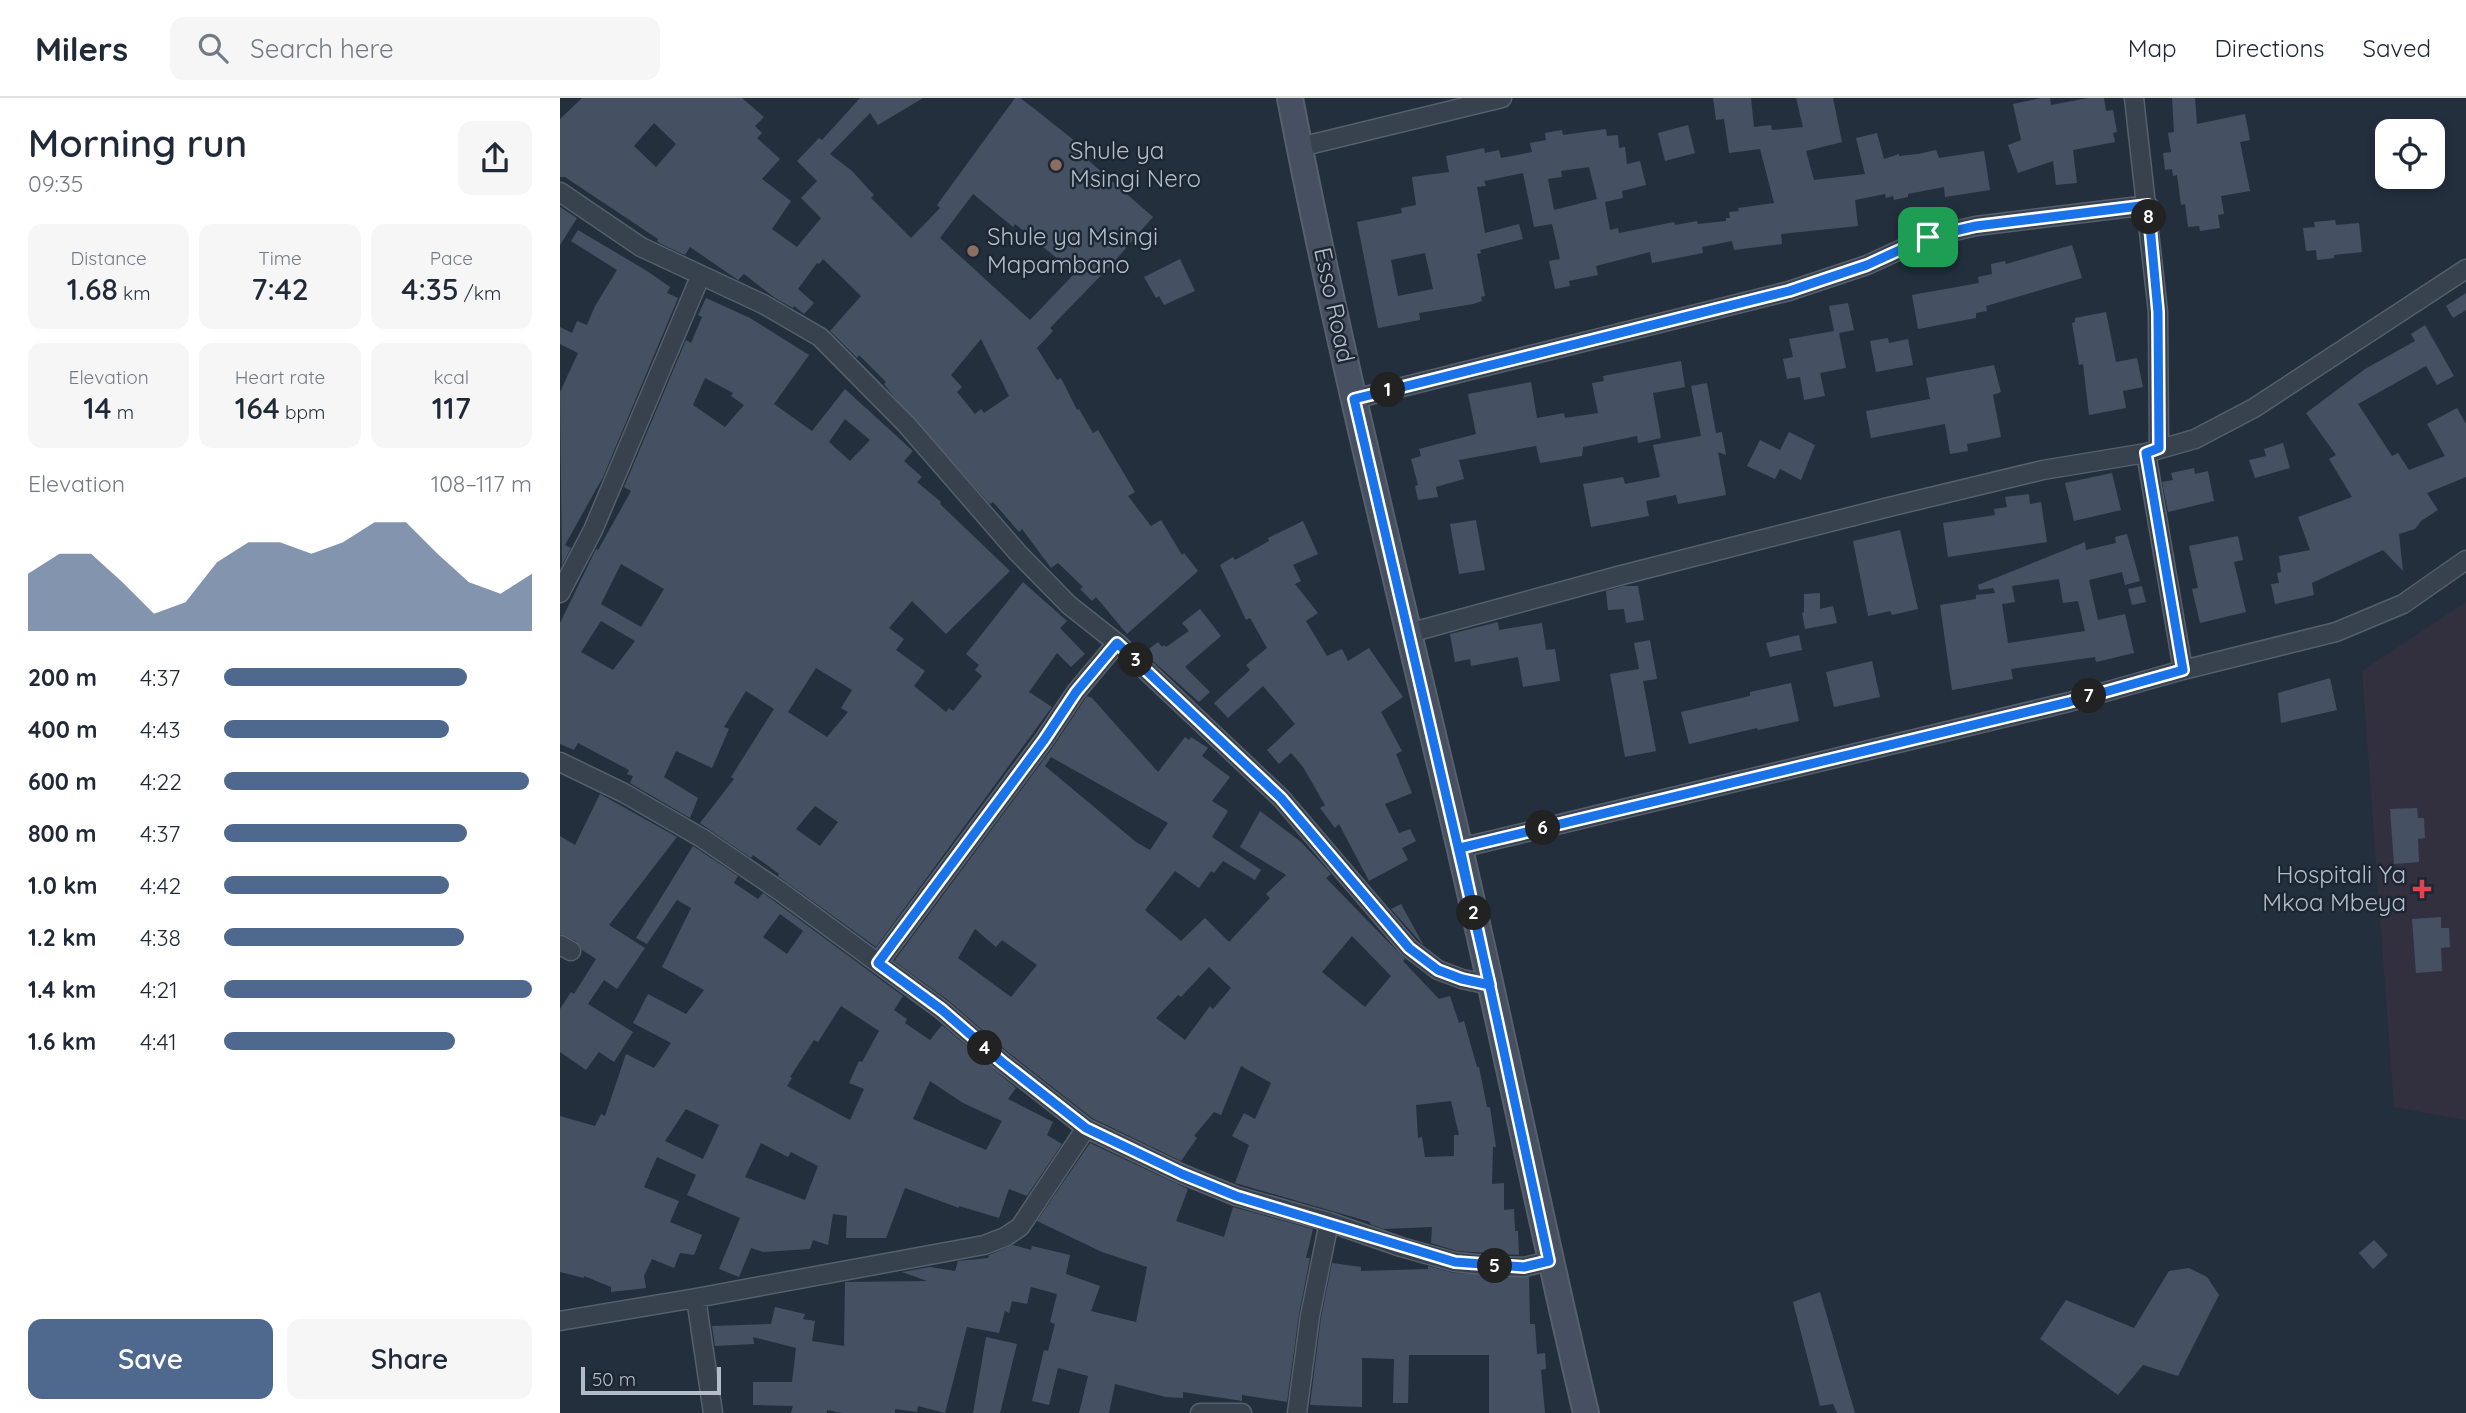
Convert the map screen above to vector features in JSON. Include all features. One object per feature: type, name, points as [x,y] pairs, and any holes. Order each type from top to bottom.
[{"type":"street","name":"Esso Road","points":[[1290,98],[1354,399],[1460,848],[1549,1261],[1586,1413]]},
{"type":"street","points":[[1300,147],[1502,98]]},
{"type":"street","points":[[2134,98],[2158,312],[2152,451],[2183,670]]},
{"type":"street","points":[[560,192],[641,247],[762,304],[820,337],[906,424],[1018,553],[1069,605],[1117,643],[1281,798],[1409,948],[1438,970],[1490,985]]},
{"type":"street","points":[[1354,399],[1789,291],[1867,265],[1928,237],[1976,226],[2148,205]]},
{"type":"street","points":[[1409,633],[1889,507],[2043,470],[2152,451],[2195,439],[2254,408],[2466,269]]},
{"type":"street","points":[[560,593],[593,530],[700,277]]},
{"type":"street","points":[[1460,848],[2069,702],[2336,632],[2403,604],[2466,561]]},
{"type":"street","points":[[878,963],[1044,740],[1076,692],[1117,643]]},
{"type":"street","points":[[560,762],[624,793],[702,838],[780,891],[942,1010],[1002,1062],[1086,1128],[1182,1174],[1236,1196],[1455,1262],[1524,1267],[1549,1261]]},
{"type":"street","points":[[560,1321],[985,1245],[1020,1227],[1086,1128]]},
{"type":"street","points":[[1297,1413],[1310,1316],[1329,1222]]},
{"type":"street","points":[[696,1298],[713,1413]]},
{"type":"street","points":[[1200,1413],[1242,1413]]},
{"type":"shaded area","name":"Hospitali Ya Mkoa Mbeya","points":[[2466,602],[2466,1120],[2394,1107],[2362,671]]},
{"type":"building","points":[[582,98],[742,98],[764,117],[755,126],[762,133],[757,138],[780,159],[762,179],[791,201],[772,229],[797,247],[821,218],[801,198],[817,181],[797,161],[819,138],[822,140],[860,98],[923,98],[878,125],[870,113],[830,154],[852,171],[874,195],[871,198],[911,238],[940,208],[937,205],[1015,98],[1020,98],[1076,142],[1072,146],[1153,217],[1050,328],[1053,331],[1037,348],[1057,380],[1061,378],[1077,410],[1079,409],[1093,433],[1098,430],[1135,492],[1128,496],[1151,526],[1161,520],[1182,555],[1184,553],[1198,571],[1127,634],[1096,597],[1092,601],[1080,589],[1083,587],[1058,563],[1051,568],[1022,529],[1019,532],[993,502],[990,504],[891,393],[884,384],[886,382],[830,331],[861,296],[823,259],[798,289],[814,303],[804,314],[794,306],[793,308],[775,298],[744,274],[738,280],[690,247],[685,255],[661,244],[658,239],[565,177],[560,177],[560,119]],"holes":[[[654,123],[676,144],[656,167],[634,146]],[[973,194],[1075,273],[1030,320],[940,238]],[[981,339],[1009,396],[984,413],[981,409],[975,414],[957,392],[962,387],[951,375]]]},
{"type":"building","points":[[1713,98],[1751,98],[1754,127],[1771,125],[1772,130],[1803,127],[1796,98],[1833,98],[1842,142],[1806,151],[1814,180],[1865,174],[1856,138],[1877,133],[1884,159],[1899,154],[1936,150],[1939,158],[1984,151],[1990,190],[1945,197],[1944,187],[1908,194],[1908,197],[1894,200],[1893,196],[1886,198],[1885,194],[1855,200],[1858,226],[1781,234],[1782,244],[1734,250],[1732,241],[1702,247],[1703,253],[1652,263],[1650,252],[1596,266],[1598,275],[1569,281],[1570,286],[1555,289],[1549,261],[1560,259],[1552,224],[1534,227],[1523,173],[1484,181],[1486,186],[1477,187],[1485,233],[1519,224],[1523,239],[1480,250],[1481,253],[1477,254],[1485,296],[1481,297],[1482,301],[1419,313],[1420,320],[1378,328],[1357,222],[1402,213],[1401,208],[1416,205],[1412,177],[1449,172],[1446,156],[1484,148],[1485,153],[1499,150],[1501,158],[1532,152],[1530,143],[1546,140],[1545,133],[1562,130],[1563,135],[1606,129],[1607,136],[1618,135],[1619,148],[1625,147],[1627,164],[1640,161],[1646,185],[1622,191],[1623,198],[1605,202],[1610,230],[1618,228],[1619,233],[1674,222],[1675,225],[1697,221],[1698,224],[1726,221],[1726,218],[1730,218],[1729,212],[1739,211],[1738,208],[1774,203],[1760,149],[1729,153],[1724,119],[1716,120]],"holes":[[[1589,167],[1597,199],[1554,210],[1548,179],[1562,177],[1561,171]],[[1425,253],[1433,289],[1398,296],[1391,260]]]},
{"type":"building","points":[[2050,98],[2051,105],[2104,98],[2106,111],[2113,110],[2117,132],[2113,133],[2115,142],[2073,150],[2077,183],[2056,185],[2053,161],[2018,173],[2008,145],[2021,140],[2013,104]]},
{"type":"building","points":[[2172,98],[2195,98],[2197,124],[2245,114],[2250,140],[2240,142],[2250,191],[2221,196],[2224,214],[2218,215],[2220,228],[2200,231],[2199,226],[2188,227],[2185,204],[2181,205],[2177,175],[2173,176],[2172,169],[2165,170],[2163,153],[2171,152],[2168,133],[2174,132]]},
{"type":"building","points":[[1688,125],[1695,153],[1665,161],[1658,133]]},
{"type":"building","points":[[560,207],[577,218],[560,245]]},
{"type":"building","points":[[2335,220],[2336,225],[2359,223],[2362,252],[2317,260],[2316,250],[2306,251],[2303,228],[2315,227],[2314,222]]},
{"type":"building","points":[[578,230],[647,271],[670,287],[667,293],[678,298],[603,477],[565,545],[571,548],[562,565],[560,392],[578,353],[560,344],[560,327],[572,333],[577,321],[587,325],[617,270],[571,241]]},
{"type":"building","points":[[2072,245],[2082,278],[1986,306],[1987,311],[1976,313],[1976,318],[1918,329],[1912,295],[1979,283],[1978,277],[1992,274],[1991,264],[2005,261],[2006,264]]},
{"type":"building","points":[[1180,259],[1195,291],[1164,305],[1159,296],[1156,298],[1144,277]]},
{"type":"building","points":[[2466,293],[2466,310],[2453,318],[2446,306]]},
{"type":"building","points":[[706,298],[750,318],[809,355],[774,404],[812,431],[845,389],[913,451],[904,461],[922,477],[917,482],[941,502],[940,504],[1010,571],[946,634],[912,601],[889,628],[904,639],[896,650],[925,671],[914,686],[946,712],[949,708],[953,711],[982,676],[975,670],[979,665],[966,654],[1023,582],[1067,621],[1060,628],[1085,654],[1071,667],[1057,653],[1029,692],[1052,707],[876,947],[753,855],[751,858],[700,823],[734,779],[731,777],[774,709],[746,691],[724,727],[729,729],[712,768],[676,751],[664,777],[698,798],[690,818],[630,783],[633,776],[627,774],[629,770],[578,743],[574,750],[560,744],[560,623],[596,549],[598,550],[631,491],[624,487],[686,340],[691,343],[702,317],[698,315]],"holes":[[[705,378],[733,393],[731,396],[744,405],[725,427],[693,405]],[[845,419],[870,440],[850,461],[829,442]],[[621,564],[664,589],[641,627],[601,604]],[[601,621],[635,641],[613,670],[581,652]],[[816,668],[852,690],[841,708],[848,712],[827,737],[788,712]],[[815,806],[838,822],[820,846],[796,829]]]},
{"type":"building","points":[[1848,303],[1854,330],[1839,333],[1846,368],[1820,373],[1825,396],[1804,400],[1800,377],[1787,379],[1783,359],[1793,357],[1789,339],[1834,331],[1829,306]]},
{"type":"building","points":[[2106,312],[2116,362],[2137,358],[2143,387],[2123,391],[2126,408],[2089,415],[2083,364],[2079,365],[2072,323],[2075,318]]},
{"type":"building","points":[[2425,325],[2454,376],[2437,385],[2426,366],[2358,404],[2392,456],[2398,453],[2409,470],[2445,456],[2427,424],[2457,408],[2466,424],[2466,477],[2427,493],[2438,510],[2421,521],[2415,529],[2399,534],[2403,571],[2383,550],[2312,583],[2314,595],[2275,604],[2271,584],[2279,583],[2279,556],[2310,550],[2298,517],[2352,497],[2329,459],[2336,455],[2306,413],[2365,369],[2415,341],[2411,334]]},
{"type":"building","points":[[1888,338],[1889,343],[1908,339],[1913,365],[1876,372],[1870,341]]},
{"type":"building","points":[[1681,361],[1685,387],[1653,393],[1661,438],[1638,443],[1637,436],[1583,447],[1582,456],[1540,463],[1536,446],[1459,460],[1464,479],[1436,487],[1438,497],[1418,500],[1415,486],[1418,485],[1411,459],[1421,456],[1419,449],[1476,434],[1468,394],[1531,382],[1537,418],[1564,413],[1565,418],[1598,413],[1592,383],[1604,381],[1603,376]]},
{"type":"building","points":[[1994,365],[2001,392],[1993,395],[2001,437],[1967,444],[1968,451],[1950,454],[1945,424],[1871,438],[1866,411],[1930,399],[1926,378]]},
{"type":"building","points":[[1707,383],[1716,433],[1722,432],[1726,455],[1718,452],[1726,495],[1678,504],[1676,495],[1646,501],[1649,516],[1591,527],[1583,484],[1623,477],[1625,484],[1660,477],[1653,445],[1701,436],[1691,386]]},
{"type":"building","points":[[1789,432],[1815,445],[1801,480],[1780,469],[1775,479],[1747,466],[1760,440],[1780,450]]},
{"type":"building","points":[[2283,443],[2290,468],[2255,478],[2249,460],[2266,456],[2264,449]]},
{"type":"building","points":[[2194,468],[2195,474],[2208,471],[2214,501],[2168,512],[2162,482],[2173,480],[2171,473]]},
{"type":"building","points":[[2112,473],[2121,510],[2074,521],[2065,483]]},
{"type":"building","points":[[2029,494],[2030,504],[2041,502],[2047,542],[1948,557],[1943,523],[1995,515],[1994,509],[2007,507],[2005,497]]},
{"type":"building","points":[[1476,520],[1485,570],[1459,574],[1450,524]]},
{"type":"building","points":[[1303,521],[1318,554],[1293,565],[1301,581],[1295,584],[1318,613],[1306,621],[1327,656],[1342,649],[1348,661],[1369,648],[1403,697],[1381,712],[1402,751],[1396,754],[1412,793],[1385,804],[1399,833],[1410,829],[1416,841],[1402,848],[1408,860],[1369,881],[1339,824],[1335,828],[1320,808],[1325,805],[1303,767],[1291,753],[1279,764],[1267,750],[1295,724],[1263,686],[1228,718],[1214,703],[1250,670],[1246,665],[1267,648],[1250,618],[1246,620],[1220,565],[1233,557],[1235,560],[1269,541],[1268,538]]},
{"type":"building","points":[[1900,530],[1918,609],[1892,615],[1890,611],[1868,616],[1853,541]]},
{"type":"building","points":[[2127,534],[2140,581],[2125,585],[2122,572],[2089,580],[2098,620],[2125,614],[2134,653],[2096,662],[2095,657],[2011,669],[2013,679],[1952,690],[1940,605],[1995,593],[1993,588],[1979,590],[1978,585],[2085,542],[2086,550],[2116,543],[2115,537]],"holes":[[[2059,579],[2063,603],[2078,601],[2085,631],[2008,643],[2002,604],[2015,602],[2012,586]]]},
{"type":"building","points":[[2238,536],[2243,560],[2234,562],[2246,612],[2200,623],[2192,589],[2198,588],[2189,546]]},
{"type":"building","points":[[1623,586],[1638,586],[1644,620],[1626,623],[1624,609],[1608,610],[1606,591]]},
{"type":"building","points":[[2142,586],[2146,602],[2132,605],[2128,589]]},
{"type":"building","points":[[1820,593],[1820,609],[1833,606],[1837,623],[1805,629],[1802,613],[1804,594]]},
{"type":"building","points":[[1200,609],[1221,636],[1185,667],[1210,692],[1199,702],[1144,653],[1158,642],[1162,647],[1166,647],[1189,631],[1182,623]]},
{"type":"building","points":[[1498,622],[1499,630],[1542,623],[1546,650],[1555,649],[1560,681],[1523,687],[1518,657],[1471,666],[1470,659],[1455,662],[1450,634]]},
{"type":"building","points":[[1799,635],[1802,650],[1770,657],[1766,643]]},
{"type":"building","points":[[1650,640],[1657,679],[1643,681],[1656,751],[1625,757],[1610,674],[1639,669],[1634,643]]},
{"type":"building","points":[[1872,661],[1880,697],[1834,707],[1826,672]]},
{"type":"building","points":[[2330,678],[2337,710],[2281,723],[2278,693]]},
{"type":"building","points":[[1791,683],[1799,721],[1689,744],[1681,712],[1750,696],[1750,692]]},
{"type":"building","points":[[1087,696],[1092,698],[1158,772],[1185,737],[1189,740],[1191,737],[1208,748],[1202,756],[1230,777],[1212,801],[1228,811],[1212,837],[1261,870],[1255,880],[1223,861],[1214,873],[1211,871],[1199,888],[1175,871],[1145,910],[1181,941],[1205,918],[1229,942],[1270,898],[1266,894],[1286,875],[1240,847],[1260,811],[1301,842],[1321,863],[1331,874],[1326,878],[1405,959],[1403,961],[1439,999],[1450,996],[1459,1023],[1464,1021],[1479,1067],[1487,1107],[1490,1107],[1496,1147],[1493,1147],[1492,1184],[1504,1183],[1504,1210],[1514,1209],[1519,1255],[1457,1251],[1431,1243],[1432,1227],[1383,1229],[1370,1222],[1235,1183],[1249,1145],[1232,1136],[1244,1113],[1255,1119],[1271,1083],[1241,1066],[1221,1115],[1214,1112],[1194,1136],[1197,1138],[1181,1161],[1092,1118],[1009,1053],[949,1001],[894,961],[1053,747]],"holes":[[[1051,757],[1168,823],[1150,850],[1136,842],[1045,766]],[[975,929],[996,947],[1002,940],[1037,965],[1011,997],[958,958]],[[1352,936],[1391,976],[1365,1007],[1322,972]],[[1209,967],[1231,988],[1213,1009],[1210,1006],[1185,1040],[1156,1018],[1178,995],[1181,997]],[[1451,1101],[1459,1135],[1454,1135],[1454,1156],[1425,1157],[1422,1137],[1418,1138],[1416,1105]]]},
{"type":"building","points":[[600,794],[677,837],[609,925],[645,948],[617,989],[604,980],[588,1004],[633,1032],[614,1062],[599,1052],[586,1070],[560,1052],[560,1009],[571,992],[574,994],[596,959],[582,950],[576,941],[560,934],[560,836],[575,845]]},
{"type":"building","points":[[2417,808],[2418,818],[2424,818],[2425,838],[2418,839],[2419,862],[2394,864],[2390,809]]},
{"type":"building","points":[[693,846],[738,876],[734,883],[758,899],[763,893],[903,996],[894,1010],[907,1019],[905,1023],[930,1040],[942,1025],[1016,1088],[1008,1099],[1053,1122],[1047,1135],[1062,1144],[1027,1196],[1009,1189],[999,1218],[959,1208],[905,1188],[886,1238],[846,1238],[847,1216],[833,1214],[828,1245],[813,1240],[810,1249],[763,1252],[751,1248],[739,1277],[719,1269],[740,1218],[687,1195],[696,1175],[657,1157],[644,1187],[679,1201],[670,1222],[702,1235],[694,1255],[680,1253],[674,1268],[652,1259],[644,1276],[646,1288],[611,1292],[611,1287],[584,1276],[560,1272],[560,1116],[595,1126],[601,1114],[605,1116],[626,1054],[654,1068],[671,1043],[633,1023],[648,994],[686,1014],[704,990],[662,967],[691,908],[677,900],[647,944],[636,938]],"holes":[[[780,914],[803,931],[787,954],[763,937]],[[841,1006],[879,1031],[862,1062],[859,1061],[849,1083],[864,1089],[850,1120],[787,1086],[814,1040],[818,1042]],[[930,1081],[963,1103],[1002,1121],[986,1150],[913,1119]],[[686,1109],[719,1125],[703,1159],[665,1141]],[[761,1143],[788,1157],[791,1152],[818,1166],[805,1200],[745,1177]]]},
{"type":"building","points":[[1401,904],[1423,944],[1391,909]]},
{"type":"building","points":[[2441,917],[2441,928],[2449,928],[2450,947],[2441,948],[2442,971],[2416,973],[2412,919]]},
{"type":"building","points":[[1090,1143],[1188,1189],[1176,1221],[1224,1237],[1233,1207],[1313,1229],[1306,1258],[1310,1258],[1287,1402],[1242,1395],[1242,1401],[1183,1392],[1183,1398],[1166,1397],[1115,1384],[1109,1413],[1079,1413],[1088,1376],[1058,1368],[1049,1405],[1032,1401],[1044,1350],[1048,1351],[1055,1324],[1050,1322],[1057,1294],[1031,1287],[1027,1304],[1012,1301],[1009,1313],[1005,1311],[999,1333],[967,1327],[945,1413],[918,1406],[917,1412],[895,1409],[895,1413],[843,1413],[827,1410],[827,1413],[791,1413],[793,1406],[753,1405],[753,1382],[792,1382],[796,1348],[753,1337],[754,1344],[715,1346],[712,1326],[771,1324],[775,1307],[805,1314],[803,1319],[815,1321],[812,1341],[844,1346],[845,1282],[927,1281],[902,1272],[930,1267],[955,1271],[958,1261],[988,1258],[989,1255],[1013,1245],[1031,1250],[1032,1246],[1070,1255],[1066,1274],[1100,1286],[1091,1311],[1136,1322],[1147,1267],[1102,1252],[1037,1221]]},
{"type":"building","points":[[2374,1240],[2388,1255],[2373,1269],[2359,1253]]},
{"type":"building","points":[[1332,1263],[1361,1267],[1361,1271],[1428,1269],[1428,1266],[1454,1273],[1529,1277],[1530,1324],[1535,1324],[1537,1354],[1545,1353],[1546,1369],[1541,1370],[1545,1413],[1489,1413],[1489,1355],[1409,1355],[1408,1403],[1393,1403],[1394,1359],[1362,1358],[1362,1407],[1310,1405],[1321,1318]]},
{"type":"building","points":[[2189,1268],[2207,1277],[2219,1295],[2178,1376],[2143,1365],[2118,1395],[2040,1339],[2066,1300],[2134,1328],[2169,1271]]},
{"type":"building","points":[[1820,1292],[1855,1413],[1837,1413],[1833,1404],[1820,1406],[1793,1302]]},
{"type":"building","points":[[986,1337],[1017,1344],[1000,1413],[973,1413]]},
{"type":"place","name":"Shule ya Msingi Nero","points":[[1056,165]]},
{"type":"place","name":"Shule ya Msingi Mapambano","points":[[973,251]]},
{"type":"place","name":"Hospitali Ya Mkoa Mbeya","points":[[2422,889]]},
{"type":"route","points":[[1928,237],[1867,265],[1789,291],[1354,399],[1490,985],[1438,970],[1409,948],[1281,798],[1117,643],[1076,692],[1044,740],[878,963],[942,1010],[1002,1062],[1086,1128],[1182,1174],[1236,1196],[1455,1262],[1524,1267],[1549,1261],[1490,985],[1460,848],[2069,702],[2183,670],[2146,453],[2159,448],[2158,312],[2148,205],[1976,226],[1928,237]]}]
